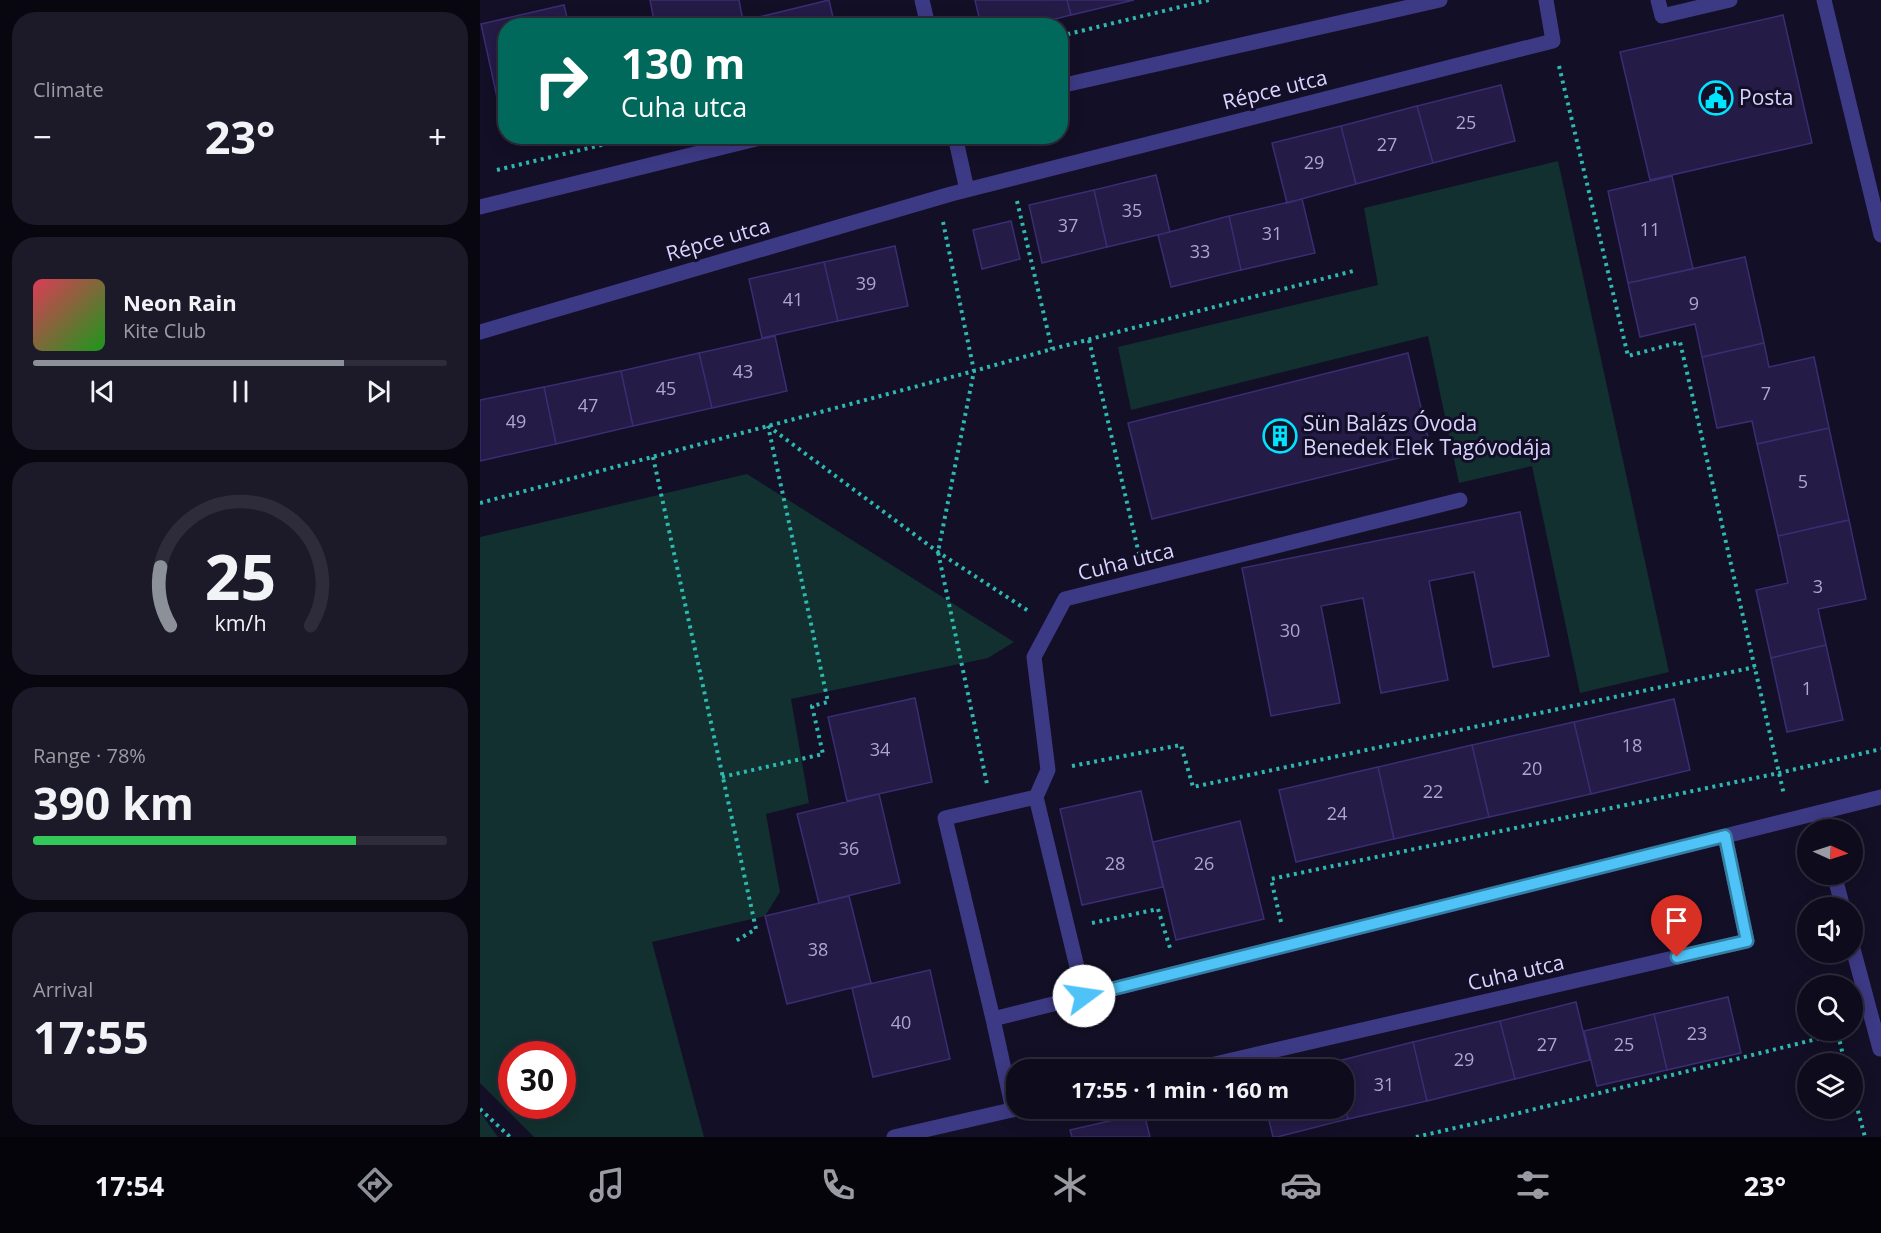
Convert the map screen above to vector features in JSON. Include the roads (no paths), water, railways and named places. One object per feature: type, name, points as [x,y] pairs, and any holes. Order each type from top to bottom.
[{"type":"street","points":[[922,0],[925,18]]},
{"type":"street","points":[[1068,84],[1440,0]]},
{"type":"street","name":"Répce utca","points":[[480,332],[938,197],[1553,42],[1546,0]]},
{"type":"street","points":[[1658,0],[1662,16],[1730,0]]},
{"type":"street","points":[[1824,0],[1881,235]]},
{"type":"street","points":[[480,207],[736,144]]},
{"type":"street","points":[[957,144],[968,190]]},
{"type":"street","name":"Cuha utca","points":[[1036,797],[1048,770],[1034,657],[1065,598],[1460,500]]},
{"type":"street","points":[[1006,1068],[945,818],[1036,797],[1084,996]]},
{"type":"street","points":[[993,1019],[1881,797]]},
{"type":"street","points":[[1818,813],[1819,819]]},
{"type":"street","name":"Cuha utca","points":[[1237,1059],[1747,941],[1725,836]]},
{"type":"street","points":[[1857,963],[1880,1049]]},
{"type":"street","points":[[894,1137],[1006,1112]]},
{"type":"place","name":"Posta","points":[[1716,98]]},
{"type":"place","name":"Sün Balázs Óvoda Benedek Elek Tagóvodája","points":[[1280,436]]}]
